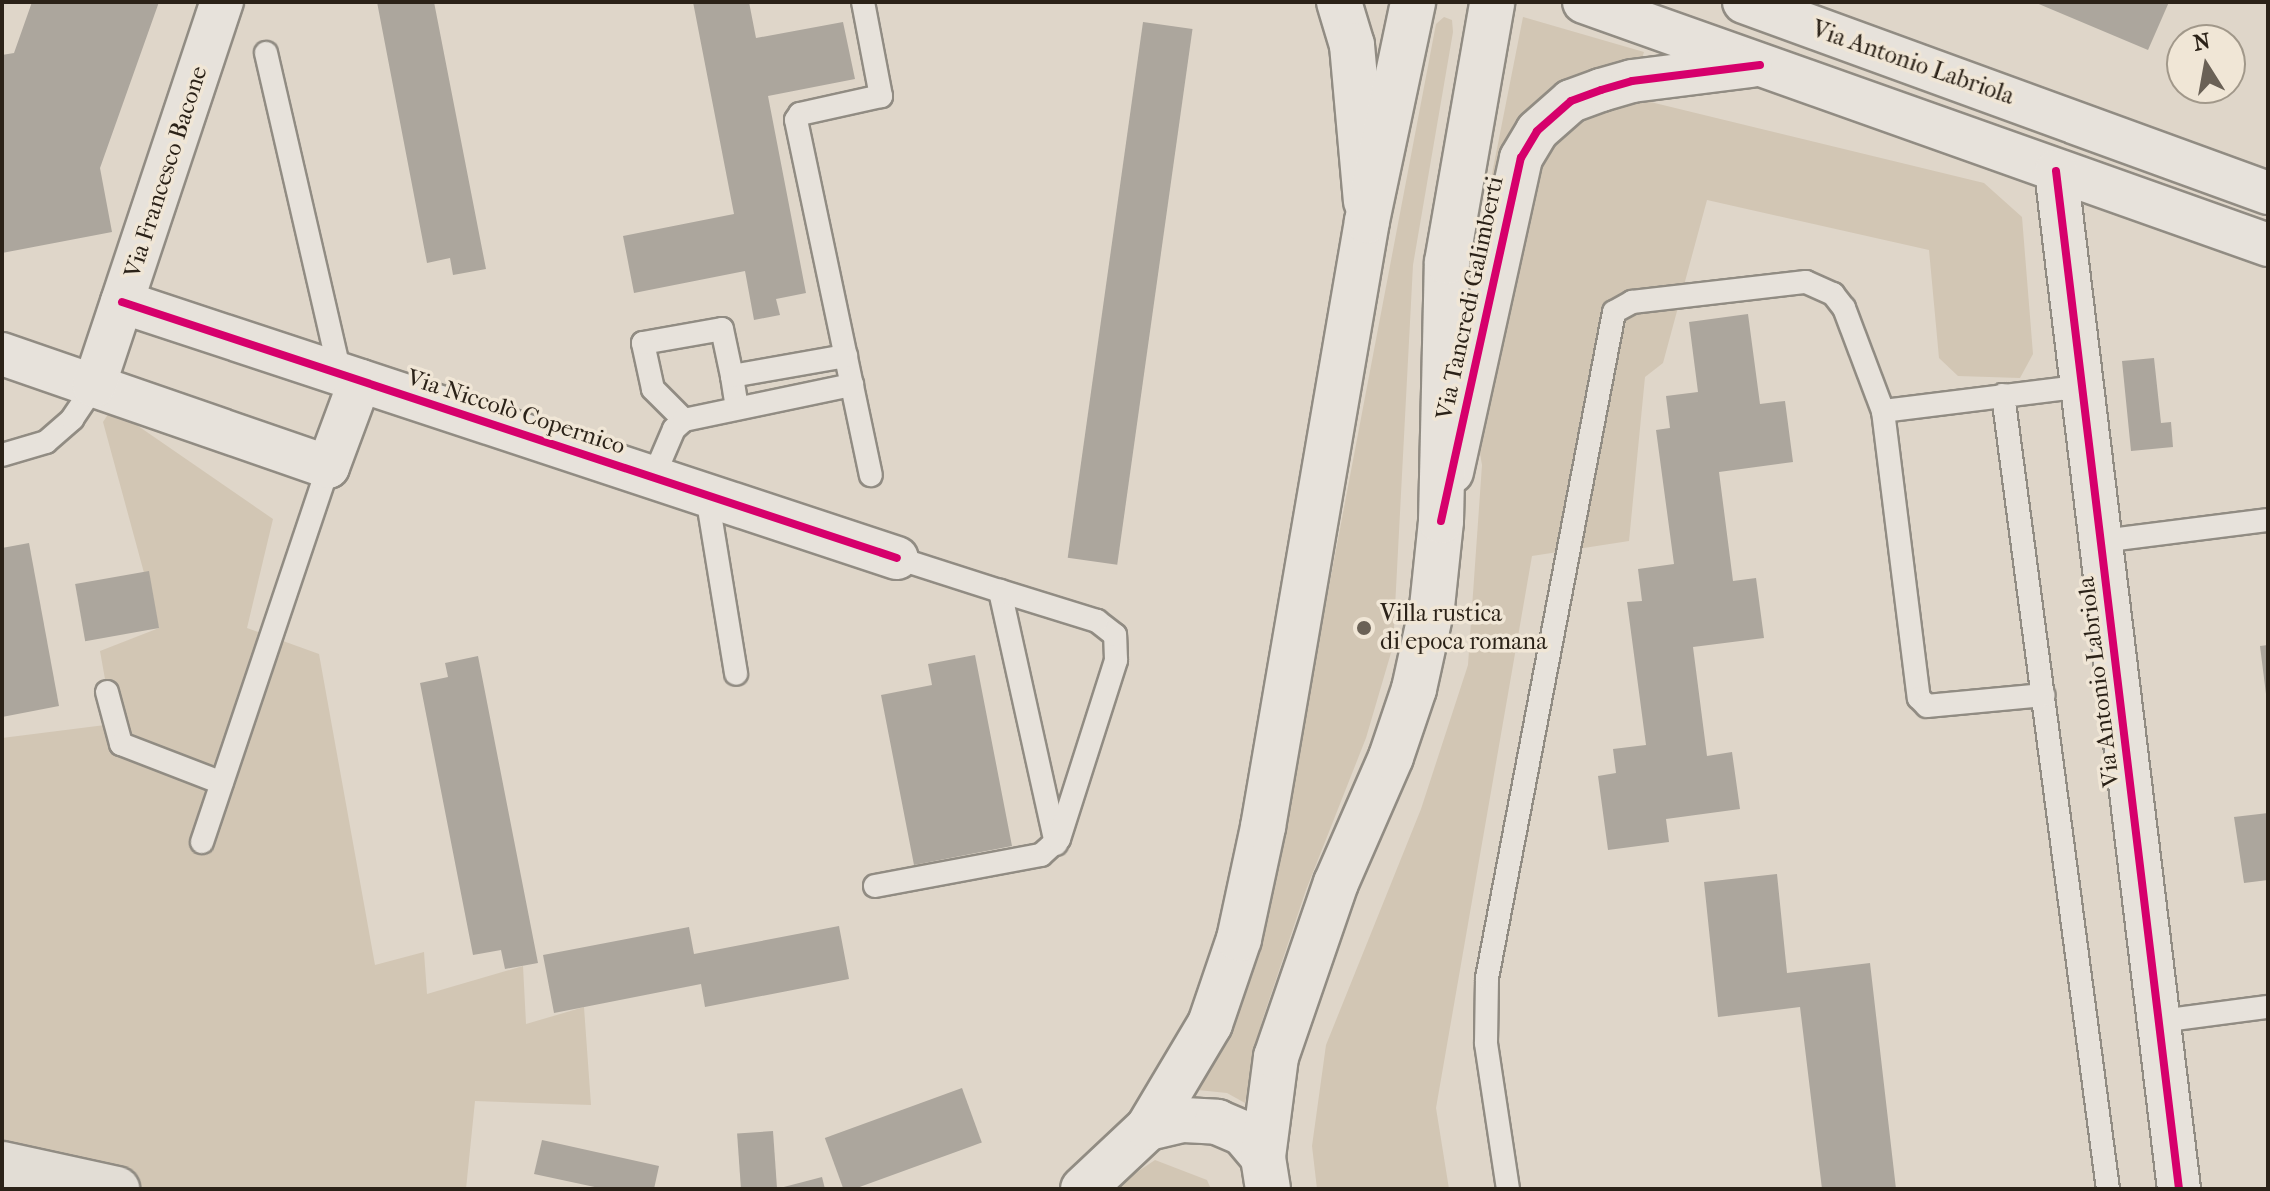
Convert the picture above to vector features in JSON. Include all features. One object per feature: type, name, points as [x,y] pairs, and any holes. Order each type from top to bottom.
[{"type":"highway","points":[[2,1164],[117,1189]]},
{"type":"main road","points":[[1339,2],[1352,45],[1367,221]]},
{"type":"main road","points":[[1083,1189],[1148,1128],[1210,1024],[1239,939],[1263,827],[1367,221],[1413,2]]},
{"type":"main road","points":[[1460,2],[1492,2]]},
{"type":"main road","name":"Via Tancredi Galimberti","points":[[1266,1173],[1276,1057],[1301,973],[1414,689],[1432,607],[1441,521],[1442,316],[1448,253],[1492,2]]},
{"type":"main road","name":"Via Tancredi Galimberti","points":[[1148,1128],[1184,1120],[1217,1122],[1243,1133],[1266,1173]]},
{"type":"street","name":"Via Francesco Bacone","points":[[94,386],[222,2]]},
{"type":"street","points":[[1584,2],[2268,245]]},
{"type":"street","name":"Via Antonio Labriola","points":[[1744,2],[1774,10],[2268,193]]},
{"type":"street","name":"Via Tancredi Galimberti","points":[[1441,521],[1521,158],[1537,131],[1571,101],[1632,81],[1760,65]]},
{"type":"street","name":"Via Antonio Labriola","points":[[2056,171],[2179,1189]]},
{"type":"street","name":"Via Niccolò Copernico","points":[[122,302],[897,558]]},
{"type":"street","points":[[2,354],[328,467],[350,378]]},
{"type":"lane","points":[[863,2],[881,96],[800,114],[796,120],[871,475]]},
{"type":"lane","points":[[266,53],[350,378]]},
{"type":"lane","points":[[1508,1189],[1486,1043],[1487,978],[1611,319],[1632,302],[1806,282],[1822,286],[1844,308],[1883,411],[1919,698],[1927,706],[2043,695]]},
{"type":"lane","points":[[684,420],[653,389],[643,343],[722,329],[737,408]]},
{"type":"lane","points":[[732,376],[846,356]]},
{"type":"lane","points":[[653,478],[674,429],[684,420],[852,385]]},
{"type":"lane","points":[[2,455],[46,442],[72,419],[94,386]]},
{"type":"lane","points":[[1883,411],[2084,386]]},
{"type":"lane","points":[[2003,395],[2108,1189]]},
{"type":"lane","points":[[202,842],[328,467]]},
{"type":"lane","points":[[707,496],[736,674]]},
{"type":"lane","name":"Via Antonio Labriola","points":[[2102,541],[2268,520]]},
{"type":"lane","points":[[875,886],[1041,855],[1056,845],[1116,660],[1115,635],[1097,621],[897,558]]},
{"type":"lane","points":[[1000,591],[1056,845]]},
{"type":"lane","points":[[107,692],[121,744],[222,783]]},
{"type":"lane","points":[[2161,1021],[2268,1007]]},
{"type":"shaded area","points":[[1444,17],[1452,20],[1453,32],[1413,265],[1393,646],[1366,738],[1306,890],[1262,1021],[1245,1103],[1227,1093],[1198,1090],[1233,1029],[1265,923],[1436,24]]},
{"type":"shaded area","points":[[1523,17],[1644,52],[1630,97],[1984,183],[2022,217],[2033,354],[2020,378],[1958,376],[1939,358],[1929,250],[1707,200],[1663,363],[1645,377],[1629,541],[1532,556],[1436,1108],[1449,1189],[1317,1189],[1312,1146],[1326,1045],[1421,809],[1468,665],[1482,465],[1460,336]]},
{"type":"shaded area","points":[[112,408],[273,519],[247,628],[319,654],[375,965],[424,952],[427,994],[523,966],[526,1024],[584,1007],[591,1105],[475,1101],[466,1189],[2,1189],[2,738],[113,724],[100,651],[159,628],[103,422]]},
{"type":"shaded area","points":[[1155,1160],[1207,1180],[1211,1189],[1112,1189]]},
{"type":"building","points":[[32,2],[159,2],[100,168],[112,232],[2,253],[2,55],[14,53]]},
{"type":"building","points":[[377,2],[434,2],[486,269],[453,275],[450,258],[427,263]]},
{"type":"building","points":[[693,2],[749,2],[756,38],[843,22],[855,79],[768,96],[806,293],[776,299],[780,315],[754,320],[745,271],[634,293],[623,236],[734,214]]},
{"type":"building","points":[[2034,2],[2169,2],[2148,50]]},
{"type":"building","points":[[1143,22],[1193,29],[1117,565],[1068,558]]},
{"type":"building","points":[[1748,314],[1760,404],[1785,401],[1793,462],[1719,472],[1733,581],[1756,578],[1764,638],[1693,647],[1707,756],[1732,752],[1740,809],[1666,819],[1669,842],[1608,850],[1598,776],[1616,773],[1613,749],[1646,745],[1627,602],[1642,601],[1638,569],[1674,564],[1656,430],[1670,428],[1666,396],[1698,392],[1689,322]]},
{"type":"building","points":[[2154,358],[2161,423],[2171,422],[2173,447],[2131,451],[2122,361]]},
{"type":"building","points":[[29,543],[59,706],[2,717],[2,548]]},
{"type":"building","points":[[149,571],[159,628],[85,641],[75,584]]},
{"type":"building","points":[[2268,645],[2268,694],[2266,694],[2260,646]]},
{"type":"building","points":[[975,655],[1012,846],[914,865],[881,695],[932,685],[928,664]]},
{"type":"building","points":[[478,656],[538,963],[505,969],[501,950],[473,955],[420,683],[448,677],[445,663]]},
{"type":"building","points":[[2268,813],[2268,880],[2244,883],[2234,817]]},
{"type":"building","points":[[1777,874],[1787,973],[1870,963],[1896,1189],[1822,1189],[1800,1007],[1718,1017],[1704,882]]},
{"type":"building","points":[[839,926],[849,979],[705,1007],[701,984],[554,1013],[543,955],[689,927],[694,954]]},
{"type":"building","points":[[962,1088],[982,1143],[854,1189],[843,1189],[825,1138]]},
{"type":"building","points":[[773,1131],[777,1189],[741,1189],[737,1134]]},
{"type":"building","points":[[542,1140],[659,1166],[654,1189],[604,1189],[534,1174]]},
{"type":"building","points":[[822,1177],[825,1189],[780,1189],[780,1188]]},
{"type":"cycle path","points":[[1441,521],[1521,158],[1537,131],[1571,101],[1601,90],[1632,81],[1760,65]]},
{"type":"cycle path","points":[[2056,171],[2179,1189]]},
{"type":"cycle path","points":[[122,302],[897,558]]},
{"type":"place","name":"Villa rustica di epoca romana","points":[[1364,628]]}]
